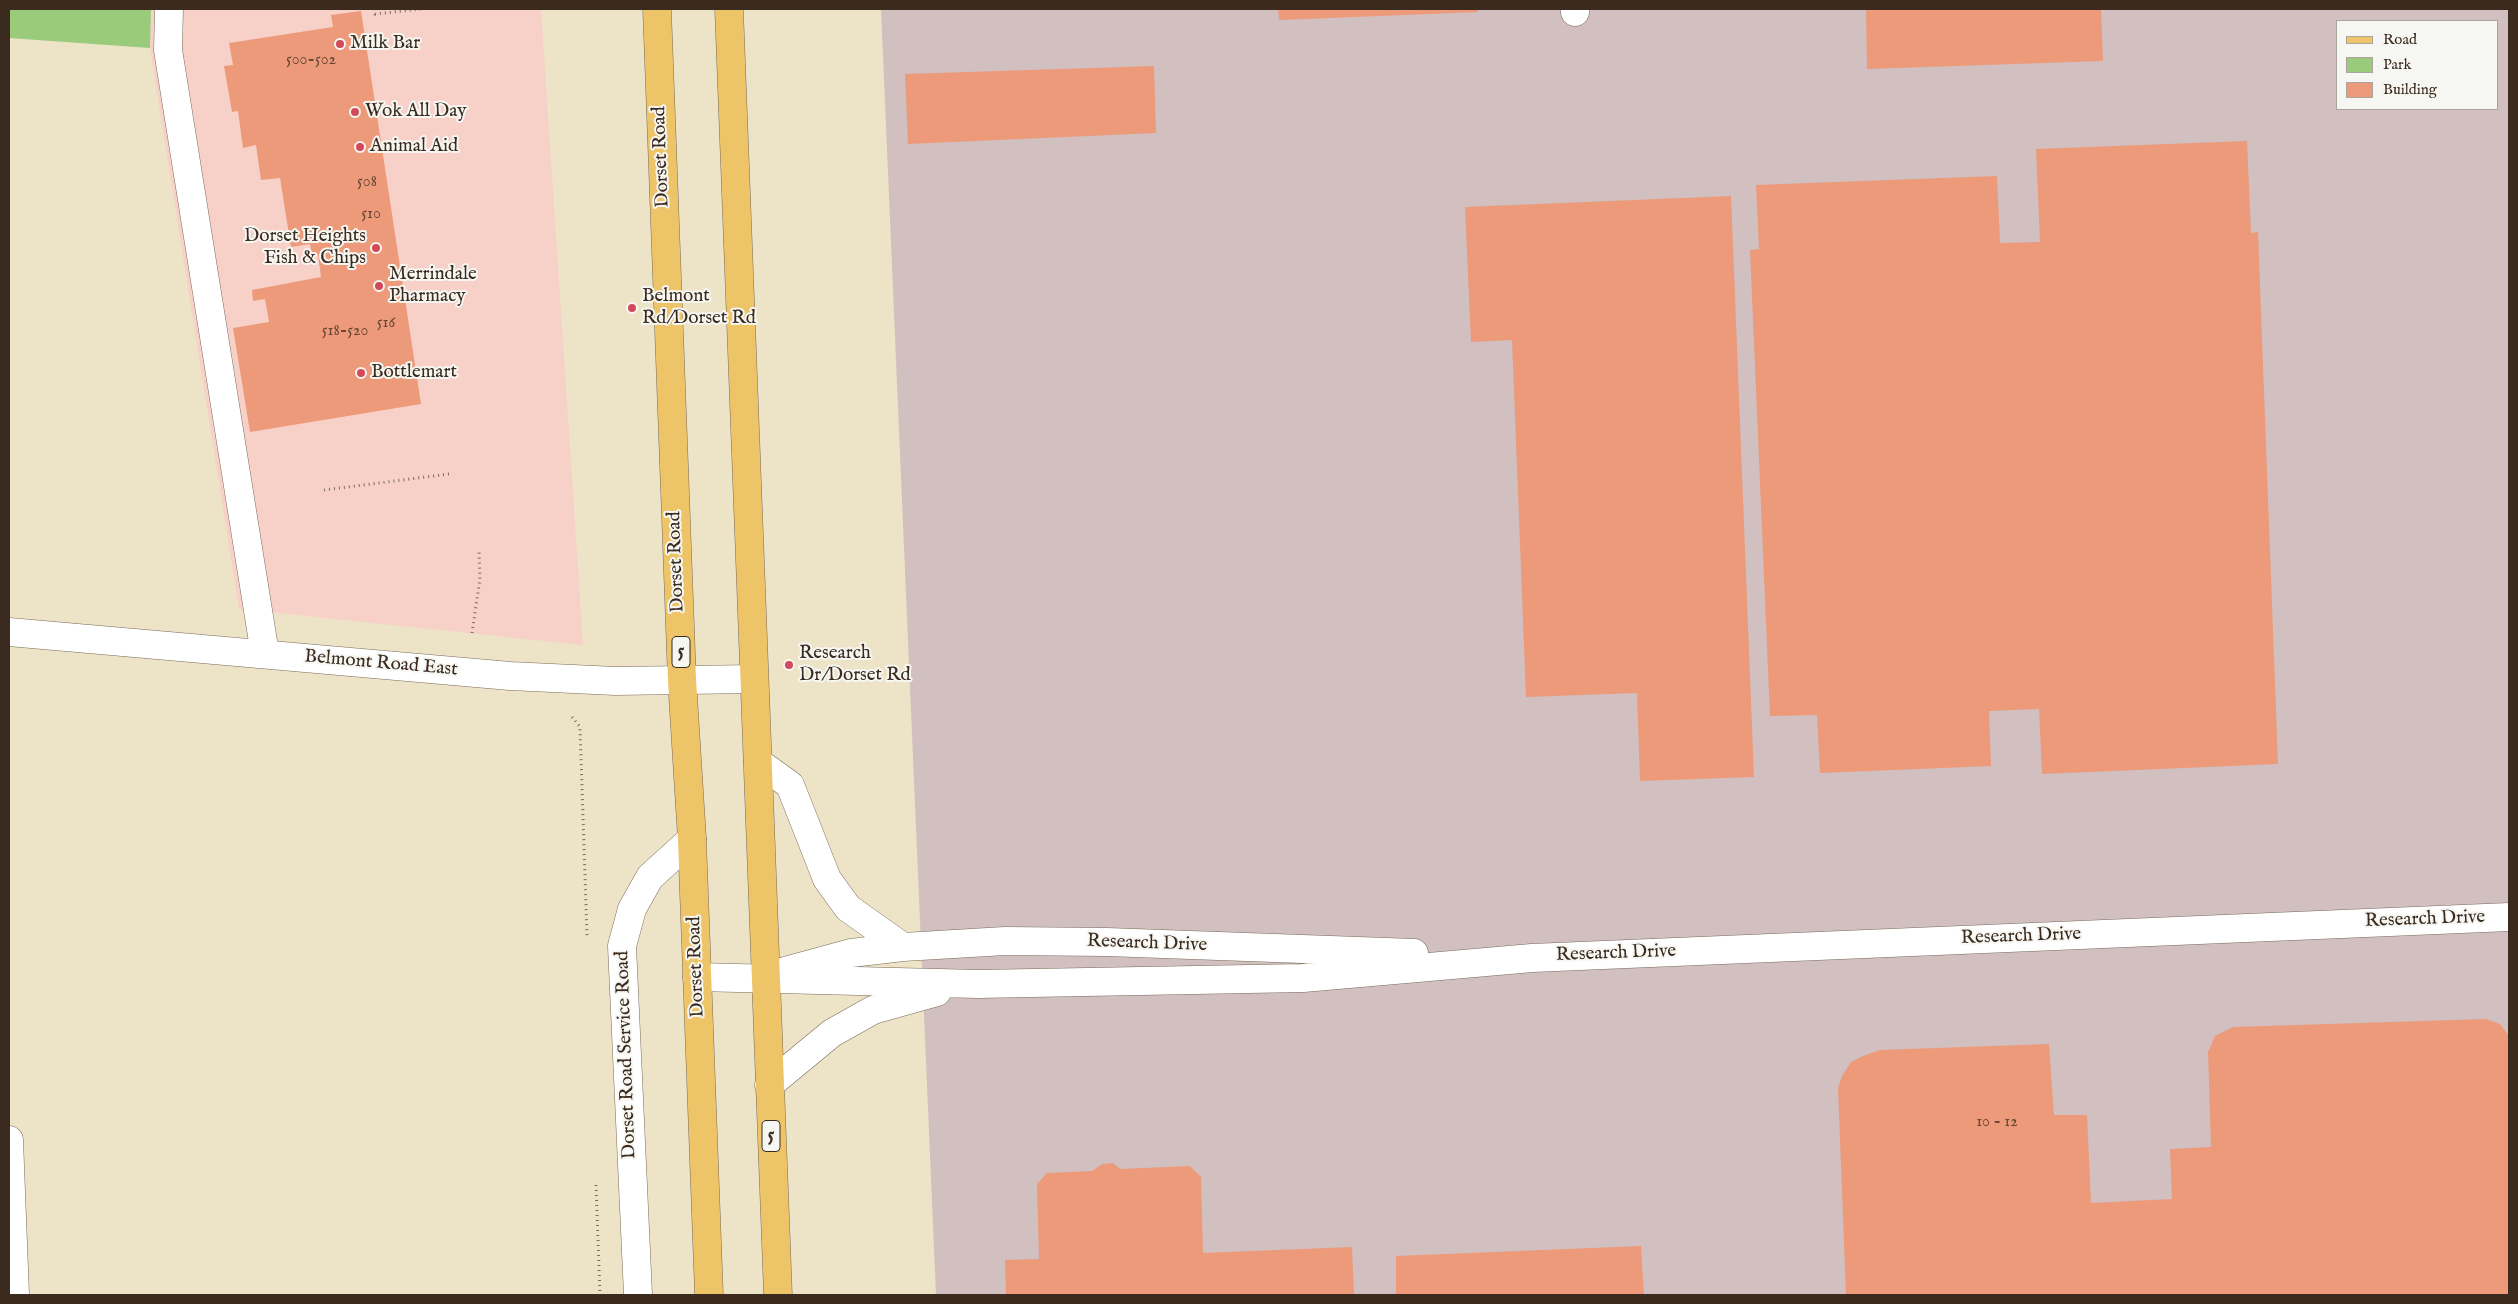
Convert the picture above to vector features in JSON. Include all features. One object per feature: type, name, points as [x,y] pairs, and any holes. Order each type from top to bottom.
[{"type":"main road","name":"Dorset Road","points":[[657,9],[682,680],[692,839],[709,1295]]},
{"type":"main road","name":"5","points":[[729,9],[778,1295]]},
{"type":"street","points":[[168,9],[168,50],[265,654]]},
{"type":"street","name":"Belmont Road East","points":[[9,632],[510,676],[615,681],[754,678]]},
{"type":"street","points":[[758,762],[790,785],[827,879],[848,908],[903,947]]},
{"type":"street","name":"Dorset Road Service Road","points":[[638,1295],[622,946],[632,908],[650,877],[692,839]]},
{"type":"street","name":"Research Drive","points":[[697,977],[765,977],[854,982],[978,984],[1303,978],[1532,958],[2509,917]]},
{"type":"street","name":"Research Drive","points":[[765,977],[851,953],[903,947],[1005,941],[1106,942],[1532,958]]},
{"type":"street","points":[[769,1085],[832,1033],[873,1010],[921,996],[978,984]]},
{"type":"street","points":[[9,1140],[12,1280]]},
{"type":"path","points":[[374,9],[375,14],[421,9]]},
{"type":"path","points":[[324,490],[449,474]]},
{"type":"path","points":[[472,633],[480,578],[479,550]]},
{"type":"shaded area","points":[[151,9],[541,9],[583,645],[239,609],[150,48]]},
{"type":"shaded area","points":[[881,9],[2509,9],[2509,1295],[936,1295]]},
{"type":"green space","points":[[9,9],[151,9],[150,48],[9,38]]},
{"type":"building","points":[[1278,9],[1477,9],[1478,12],[1279,20]]},
{"type":"building","points":[[1866,9],[2101,9],[2103,61],[1867,69]]},
{"type":"building","points":[[361,11],[421,404],[250,432],[233,328],[269,322],[265,299],[253,301],[252,290],[321,277],[318,255],[312,256],[310,244],[291,247],[280,178],[261,180],[256,145],[243,148],[238,111],[232,112],[224,66],[233,65],[229,43],[333,27],[331,15]]},
{"type":"building","points":[[1154,66],[1156,133],[908,144],[905,74]]},
{"type":"building","points":[[2247,141],[2251,233],[2258,232],[2278,764],[2042,774],[2039,709],[1989,711],[1991,766],[1820,773],[1817,715],[1770,716],[1750,250],[1759,249],[1756,185],[1997,176],[2000,243],[2040,242],[2036,149]]},
{"type":"building","points":[[1731,196],[1754,777],[1640,781],[1637,693],[1526,697],[1512,340],[1471,342],[1465,207]]},
{"type":"building","points":[[2486,1019],[2500,1024],[2509,1036],[2509,1295],[1846,1295],[1838,1088],[1842,1076],[1851,1062],[1863,1056],[1880,1050],[2049,1044],[2054,1115],[2087,1115],[2091,1203],[2172,1199],[2170,1149],[2211,1147],[2208,1052],[2215,1036],[2233,1027]]},
{"type":"building","points":[[1113,1163],[1120,1169],[1190,1166],[1201,1177],[1203,1253],[1352,1247],[1354,1295],[1006,1295],[1005,1260],[1039,1259],[1037,1184],[1047,1173],[1092,1171],[1102,1164]]},
{"type":"building","points":[[1641,1246],[1644,1295],[1396,1295],[1396,1256]]},
{"type":"place","name":"Milk Bar","points":[[340,44]]},
{"type":"place","name":"Wok All Day","points":[[355,112]]},
{"type":"place","name":"Animal Aid","points":[[360,147]]},
{"type":"place","name":"Dorset Heights Fish & Chips","points":[[376,248]]},
{"type":"place","name":"Merrindale Pharmacy","points":[[379,286]]},
{"type":"place","name":"Belmont Rd/Dorset Rd","points":[[632,308]]},
{"type":"place","name":"Bottlemart","points":[[361,373]]},
{"type":"place","name":"Research Dr/Dorset Rd","points":[[789,665]]}]
